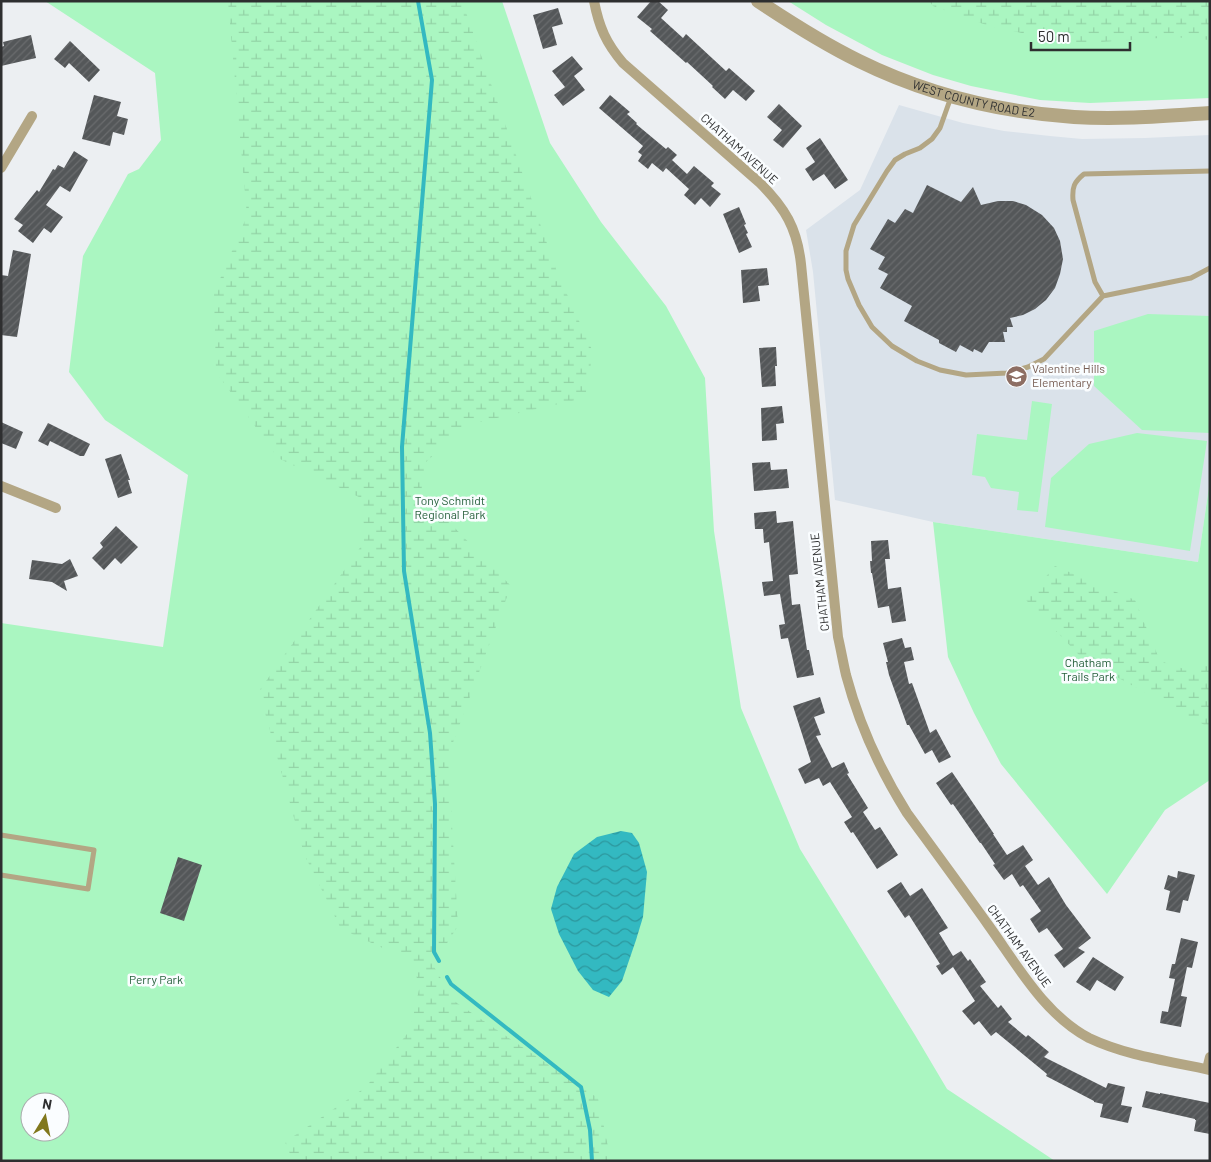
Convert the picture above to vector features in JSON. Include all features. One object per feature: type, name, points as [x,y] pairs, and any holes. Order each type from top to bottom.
[{"type":"street","name":"CHATHAM AVENUE","points":[[594,1],[598,20],[604,35],[612,50],[623,63],[760,183],[775,199],[786,215],[794,232],[800,251],[838,637],[846,675],[858,714],[875,754],[894,791],[907,812],[1039,996],[1068,1024],[1088,1037],[1124,1052],[1208,1069]]},
{"type":"street","name":"WEST COUNTY ROAD E2","points":[[758,1],[818,39],[859,61],[951,97],[1028,112],[1075,117],[1117,118],[1210,113]]},
{"type":"street","points":[[1,168],[32,116]]},
{"type":"street","points":[[1,486],[56,508]]},
{"type":"street","points":[[1208,1069],[1210,1057]]},
{"type":"lane","points":[[951,97],[940,128],[932,139],[920,148],[895,160],[887,171],[854,225],[846,251],[846,270],[858,305],[872,327],[892,346],[917,361],[940,370],[966,375],[1007,373],[1028,367],[1044,359],[1103,296],[1191,278],[1210,268]]},
{"type":"lane","points":[[1103,296],[1094,282],[1073,203],[1072,191],[1078,179],[1084,174],[1210,171]]},
{"type":"lane","points":[[1,835],[94,850],[88,889],[1,875]]},
{"type":"shaded area","name":"Valentine Hills Elementary","points":[[899,105],[963,123],[1004,131],[1050,136],[1082,139],[1210,135],[1210,480],[1198,562],[933,522],[835,500],[813,272],[806,230],[860,190]]},
{"type":"green space","name":"Tony Schmidt Regional Park","points":[[45,1],[502,1],[550,143],[601,222],[666,306],[705,378],[714,531],[741,708],[800,849],[947,1089],[1055,1161],[1,1161],[1,623],[163,647],[188,475],[105,420],[69,372],[83,256],[128,174],[139,169],[161,140],[155,73]]},
{"type":"green space","points":[[228,1],[462,1],[557,272],[593,352],[585,398],[466,425],[425,463],[421,493],[511,586],[448,756],[458,926],[433,965],[454,1001],[598,1098],[611,1161],[293,1161],[285,1142],[366,1087],[410,1030],[420,985],[409,960],[341,929],[304,854],[259,691],[364,542],[361,498],[278,458],[216,372],[214,293],[247,216]]},
{"type":"green space","points":[[788,1],[1210,1],[1210,98],[1090,103],[1040,100],[971,86],[933,75],[882,55],[826,25]]},
{"type":"green space","points":[[929,1],[1210,1],[1210,40],[1174,37],[1072,44],[989,26],[933,6]]},
{"type":"green space","points":[[1148,314],[1210,316],[1210,433],[1142,430],[1094,386],[1094,331]]},
{"type":"green space","points":[[1032,401],[1052,404],[1038,512],[1017,510],[1019,492],[991,488],[985,477],[972,475],[977,434],[1027,440]]},
{"type":"green space","points":[[1137,433],[1207,441],[1190,551],[1045,527],[1051,478],[1089,444]]},
{"type":"green space","name":"Chatham Trails Park","points":[[1210,480],[1210,780],[1165,810],[1107,894],[1001,764],[974,713],[948,657],[933,522],[1198,562]]},
{"type":"green space","points":[[1055,566],[1135,600],[1160,661],[1196,673],[1210,656],[1210,728],[1082,658],[1026,600]]},
{"type":"water","points":[[621,831],[632,833],[639,843],[647,872],[643,917],[622,981],[609,997],[593,990],[578,971],[559,934],[551,909],[557,887],[574,854],[597,837]]},
{"type":"building","points":[[651,1],[658,1],[668,10],[661,18],[683,38],[686,34],[726,71],[729,68],[755,91],[746,101],[733,90],[725,99],[687,62],[650,31],[652,29],[637,17]]},
{"type":"building","points":[[558,8],[563,24],[552,27],[557,45],[543,49],[533,15]]},
{"type":"building","points":[[31,35],[36,58],[1,66],[1,47],[4,46],[3,42]]},
{"type":"building","points":[[70,41],[100,70],[89,82],[69,63],[65,68],[54,59]]},
{"type":"building","points":[[572,56],[583,69],[574,76],[585,90],[563,106],[554,95],[565,87],[552,71]]},
{"type":"building","points":[[94,95],[121,102],[117,116],[128,119],[124,135],[113,132],[110,146],[82,139]]},
{"type":"building","points":[[610,95],[630,112],[627,114],[636,124],[666,149],[668,147],[677,155],[672,160],[687,174],[694,166],[714,183],[711,186],[721,194],[710,207],[701,198],[695,205],[684,195],[689,189],[666,168],[663,172],[652,163],[648,169],[638,161],[642,155],[638,152],[643,146],[599,108]]},
{"type":"building","points":[[779,104],[802,126],[783,148],[773,140],[782,130],[767,117]]},
{"type":"building","points":[[820,138],[848,180],[835,189],[824,174],[813,181],[805,169],[815,162],[806,148]]},
{"type":"building","points":[[74,151],[88,160],[70,192],[60,186],[46,205],[63,217],[51,233],[44,228],[33,243],[18,231],[23,225],[14,219],[37,190],[39,192],[53,169],[55,170],[58,165],[64,168]]},
{"type":"building","points":[[927,185],[961,202],[973,187],[981,205],[998,201],[1013,201],[1026,205],[1042,215],[1054,228],[1060,241],[1063,259],[1055,288],[1046,300],[1035,309],[1023,315],[1010,318],[1013,327],[1007,327],[1007,332],[1003,332],[1005,342],[989,342],[982,353],[974,349],[973,352],[960,345],[956,352],[939,343],[939,340],[904,321],[912,306],[880,288],[888,274],[878,269],[885,257],[870,249],[888,219],[895,223],[905,209],[913,213]]},
{"type":"building","points":[[739,207],[746,224],[744,225],[748,233],[746,234],[752,247],[739,253],[723,214]]},
{"type":"building","points":[[13,250],[31,254],[17,337],[1,335],[1,275],[8,276]]},
{"type":"building","points":[[767,268],[769,285],[758,286],[760,301],[743,303],[741,270]]},
{"type":"building","points":[[776,347],[776,386],[762,387],[759,348]]},
{"type":"building","points":[[782,406],[784,423],[776,424],[777,440],[762,441],[761,408]]},
{"type":"building","points":[[1,422],[23,432],[16,449],[1,443]]},
{"type":"building","points":[[48,423],[90,444],[84,456],[80,456],[50,441],[48,446],[38,441]]},
{"type":"building","points":[[121,454],[130,480],[128,480],[132,493],[118,498],[105,459]]},
{"type":"building","points":[[770,462],[771,470],[787,469],[789,488],[754,491],[752,463]]},
{"type":"building","points":[[776,511],[777,523],[793,521],[798,574],[789,575],[792,605],[800,604],[807,650],[809,650],[814,675],[797,678],[788,638],[781,639],[779,625],[785,624],[780,594],[764,596],[762,582],[773,581],[769,542],[764,543],[763,529],[755,529],[754,513]]},
{"type":"building","points":[[116,526],[138,547],[121,564],[115,558],[104,570],[92,558],[103,547],[100,543]]},
{"type":"building","points":[[888,540],[890,559],[885,559],[888,589],[901,587],[906,621],[892,623],[889,606],[878,608],[870,561],[872,561],[871,541]]},
{"type":"building","points":[[70,559],[78,576],[64,581],[67,591],[52,582],[29,579],[32,560],[62,564]]},
{"type":"building","points":[[902,638],[905,648],[911,647],[914,660],[904,662],[909,684],[912,683],[930,733],[936,729],[951,757],[939,763],[932,750],[925,754],[909,725],[907,725],[889,675],[883,643]]},
{"type":"building","points":[[820,697],[825,713],[814,717],[821,735],[816,736],[832,768],[844,762],[849,773],[847,774],[868,808],[863,812],[875,830],[880,827],[898,855],[877,869],[853,832],[851,833],[844,822],[852,817],[830,782],[823,786],[819,778],[805,784],[798,769],[811,762],[793,706]]},
{"type":"building","points":[[952,772],[1007,855],[1023,845],[1033,860],[1025,866],[1038,885],[1049,877],[1066,905],[1091,938],[1078,948],[1085,952],[1064,968],[1054,955],[1063,949],[1047,928],[1039,933],[1030,919],[1041,911],[1023,885],[1020,887],[1012,874],[1004,880],[981,843],[936,783]]},
{"type":"building","points":[[178,857],[202,865],[184,921],[160,913]]},
{"type":"building","points":[[1178,871],[1195,875],[1188,901],[1183,900],[1180,913],[1166,910],[1170,891],[1164,889],[1168,875],[1177,878]]},
{"type":"building","points":[[901,882],[910,896],[922,888],[948,928],[939,933],[953,956],[961,951],[968,961],[970,959],[986,982],[980,986],[998,1008],[1001,1005],[1012,1019],[1008,1022],[1049,1052],[1044,1057],[1106,1088],[1108,1083],[1125,1087],[1121,1105],[1132,1107],[1128,1123],[1100,1117],[1103,1104],[1094,1102],[1046,1076],[1047,1074],[996,1032],[991,1036],[979,1021],[974,1025],[962,1011],[975,1001],[953,967],[942,975],[936,966],[940,964],[909,915],[905,918],[887,891]]},
{"type":"building","points":[[1181,938],[1198,942],[1192,968],[1187,967],[1181,996],[1187,997],[1181,1027],[1160,1023],[1162,1011],[1168,1012],[1175,979],[1169,978],[1172,964],[1175,964]]},
{"type":"building","points":[[1093,957],[1124,977],[1115,991],[1097,980],[1090,991],[1076,982]]},
{"type":"building","points":[[1146,1091],[1210,1103],[1210,1134],[1194,1131],[1195,1119],[1142,1107]]},
{"type":"waterway","points":[[418,1],[432,80],[402,447],[404,571],[430,733],[435,804],[434,952],[439,961]]},
{"type":"waterway","points":[[447,977],[451,984],[581,1087],[590,1130],[592,1161]]},
{"type":"place","name":"Valentine Hills Elementary","points":[[1016,376]]},
{"type":"park label","name":"Perry Park","points":[[156,980]]}]
